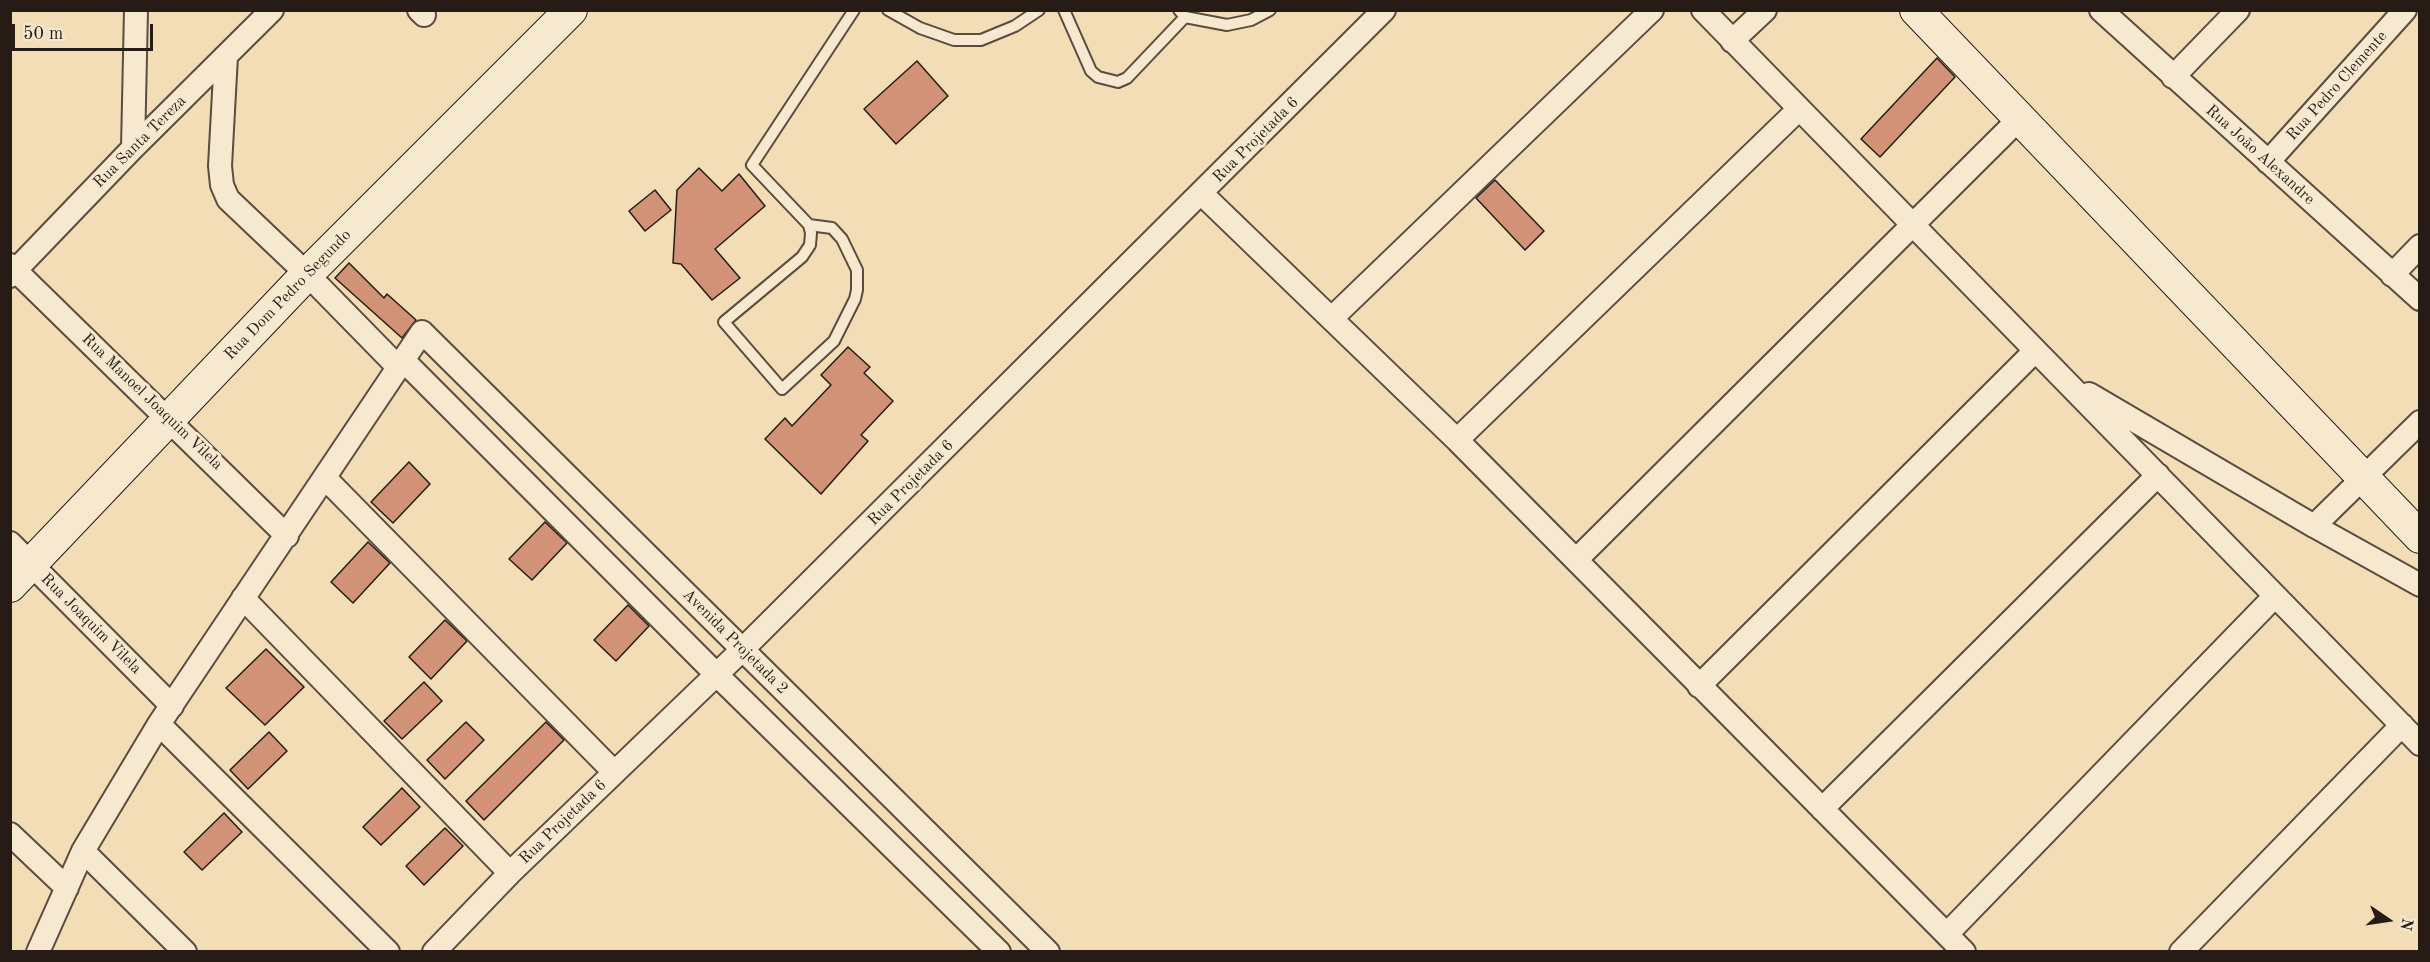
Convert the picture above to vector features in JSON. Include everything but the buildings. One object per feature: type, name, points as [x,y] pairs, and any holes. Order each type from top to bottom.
[{"type":"street","points":[[133,148],[136,10]]},
{"type":"street","name":"Rua Santa Tereza","points":[[12,270],[272,10]]},
{"type":"street","name":"Rua Dom Pedro Segundo","points":[[18,564],[169,418],[307,274],[571,10]]},
{"type":"street","name":"Rua Projetada 6","points":[[434,951],[510,873],[743,649],[1202,194],[1384,10]]},
{"type":"street","points":[[1332,318],[1652,10]]},
{"type":"street","points":[[1703,10],[2420,744]]},
{"type":"street","points":[[1732,41],[1765,10]]},
{"type":"street","points":[[1916,10],[2420,537]]},
{"type":"street","points":[[2173,77],[2238,10]]},
{"type":"street","name":"Rua Pedro Clemente","points":[[2268,162],[2405,10]]},
{"type":"street","points":[[2414,10],[2420,15]]},
{"type":"street","name":"Rua João Alexandre","points":[[2110,13],[2173,77],[2420,299]]},
{"type":"street","points":[[226,56],[220,166],[222,185],[228,199],[401,365],[999,951]]},
{"type":"street","points":[[1457,440],[1799,110]]},
{"type":"street","points":[[1576,560],[2020,118]]},
{"type":"street","points":[[1202,194],[1457,440],[1964,951]]},
{"type":"street","points":[[2392,275],[2420,246]]},
{"type":"street","name":"Rua Manoel Joaquim Vilela","points":[[12,270],[169,418],[287,536]]},
{"type":"street","name":"Avenida Projetada 2","points":[[401,365],[422,332],[1048,951]]},
{"type":"street","points":[[1699,686],[2036,351]]},
{"type":"street","points":[[38,951],[83,851],[165,715],[401,365]]},
{"type":"street","points":[[2061,378],[2314,526],[2420,585]]},
{"type":"street","points":[[2314,526],[2420,422]]},
{"type":"street","points":[[1822,809],[2158,475]]},
{"type":"street","points":[[325,478],[614,772]]},
{"type":"street","name":"Rua Joaquim Vilela","points":[[18,564],[165,715],[388,951]]},
{"type":"street","points":[[1947,934],[2275,596]]},
{"type":"street","points":[[243,598],[510,873]]},
{"type":"street","points":[[2181,951],[2402,725]]},
{"type":"street","points":[[10,834],[67,888]]},
{"type":"street","points":[[83,851],[185,951]]},
{"type":"lane","points":[[809,225],[832,228],[842,239],[858,270],[857,290],[855,299],[834,341],[782,389],[724,322],[802,257],[810,245],[812,233],[809,225],[752,165],[854,10]]},
{"type":"lane","points":[[888,10],[920,28],[954,40],[981,40],[1015,26],[1040,10]]},
{"type":"lane","points":[[1064,10],[1091,71],[1098,77],[1118,82],[1127,78],[1182,14],[1227,25],[1251,20],[1270,10]]}]
